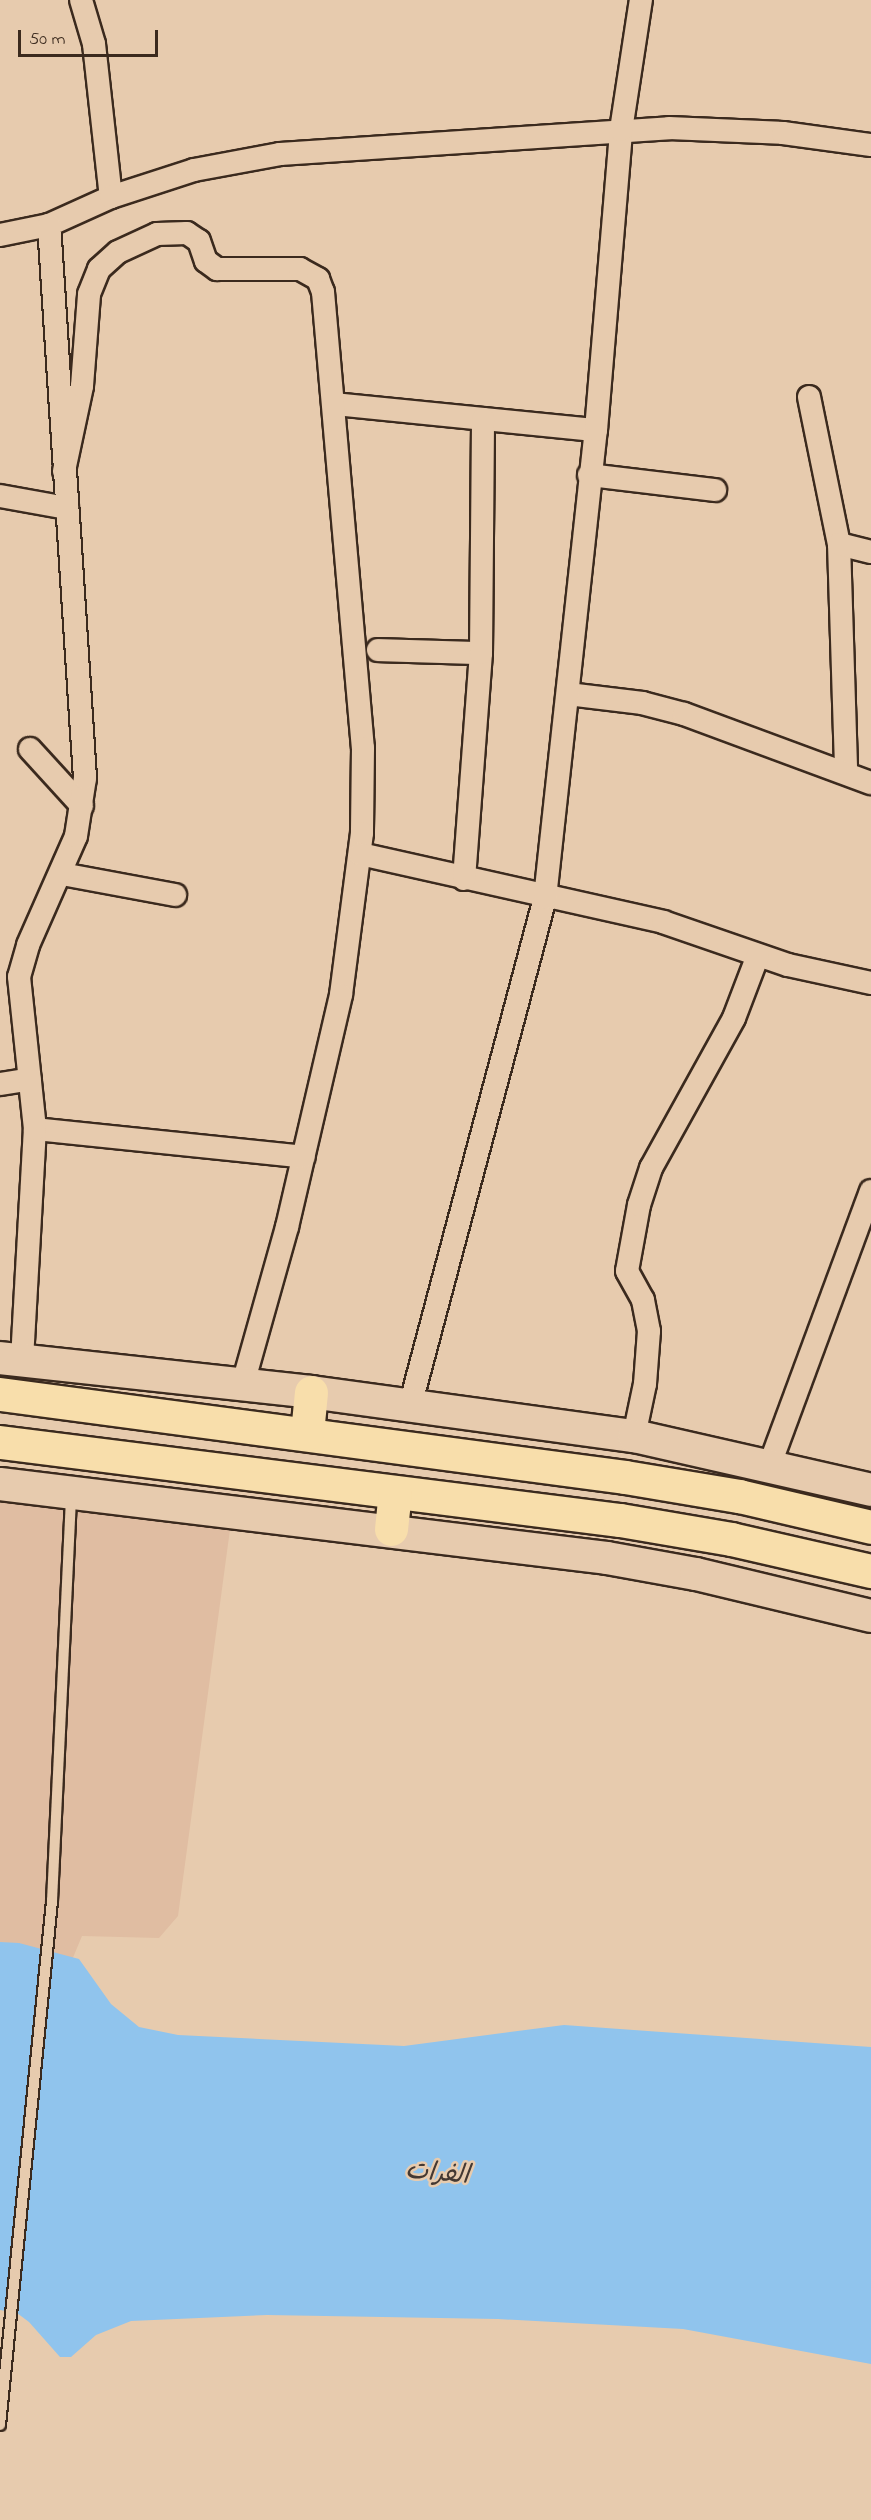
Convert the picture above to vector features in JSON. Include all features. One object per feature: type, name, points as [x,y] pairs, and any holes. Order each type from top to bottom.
[{"type":"highway","points":[[307,1433],[311,1392]]},
{"type":"highway","points":[[0,1394],[307,1433],[728,1494],[871,1527]]},
{"type":"highway","points":[[0,1414],[136,1430],[234,1424]]},
{"type":"highway","points":[[0,1442],[620,1520],[731,1539],[871,1571]]},
{"type":"highway","points":[[392,1529],[395,1492]]},
{"type":"main road","points":[[11,1359],[311,1392],[634,1436],[770,1464],[871,1490]]},
{"type":"main road","points":[[0,1484],[392,1529],[696,1574],[871,1616]]},
{"type":"street","points":[[81,0],[90,11],[111,197]]},
{"type":"street","points":[[410,1406],[545,898],[589,475],[596,430],[621,129],[641,0]]},
{"type":"street","points":[[0,235],[49,225],[111,197],[194,170],[280,154],[621,129],[726,129],[871,145]]},
{"type":"street","points":[[11,1359],[35,1129],[20,1000],[21,966],[62,874],[82,806],[84,722],[64,471],[49,225]]},
{"type":"street","points":[[64,471],[82,386],[93,281],[118,252],[157,234],[192,235],[199,241],[206,261],[223,271],[293,268],[314,274],[323,292],[363,748],[360,854],[341,994],[304,1157],[243,1384]]},
{"type":"street","points":[[809,397],[839,544],[846,772]]},
{"type":"street","points":[[334,404],[596,430]]},
{"type":"street","points":[[464,879],[481,653],[483,419]]},
{"type":"street","points":[[589,475],[715,490]]},
{"type":"street","points":[[0,496],[67,508]]},
{"type":"street","points":[[839,544],[871,552]]},
{"type":"street","points":[[378,651],[481,653]]},
{"type":"street","points":[[568,694],[642,703],[684,714],[871,783]]},
{"type":"street","points":[[30,749],[82,806]]},
{"type":"street","points":[[360,854],[545,898],[663,922],[814,972],[871,983]]},
{"type":"street","points":[[62,874],[175,895]]},
{"type":"street","points":[[634,1436],[645,1383],[649,1331],[643,1300],[627,1271],[626,1257],[639,1204],[651,1168],[734,1018],[758,955]]},
{"type":"street","points":[[0,1084],[30,1079]]},
{"type":"street","points":[[35,1129],[304,1157]]},
{"type":"street","points":[[770,1464],[871,1191]]},
{"type":"lane","points":[[0,2425],[52,1901],[71,1492]]},
{"type":"shaded area","points":[[0,1494],[231,1522],[178,1916],[159,1938],[82,1936],[67,1972],[0,1964]]},
{"type":"water","name":"الفرات","points":[[0,1942],[19,1943],[79,1959],[111,2004],[139,2027],[178,2035],[404,2046],[564,2025],[871,2047],[871,2364],[683,2329],[498,2319],[267,2315],[131,2321],[96,2335],[71,2357],[60,2357],[29,2322],[17,2313],[0,2310]]}]
